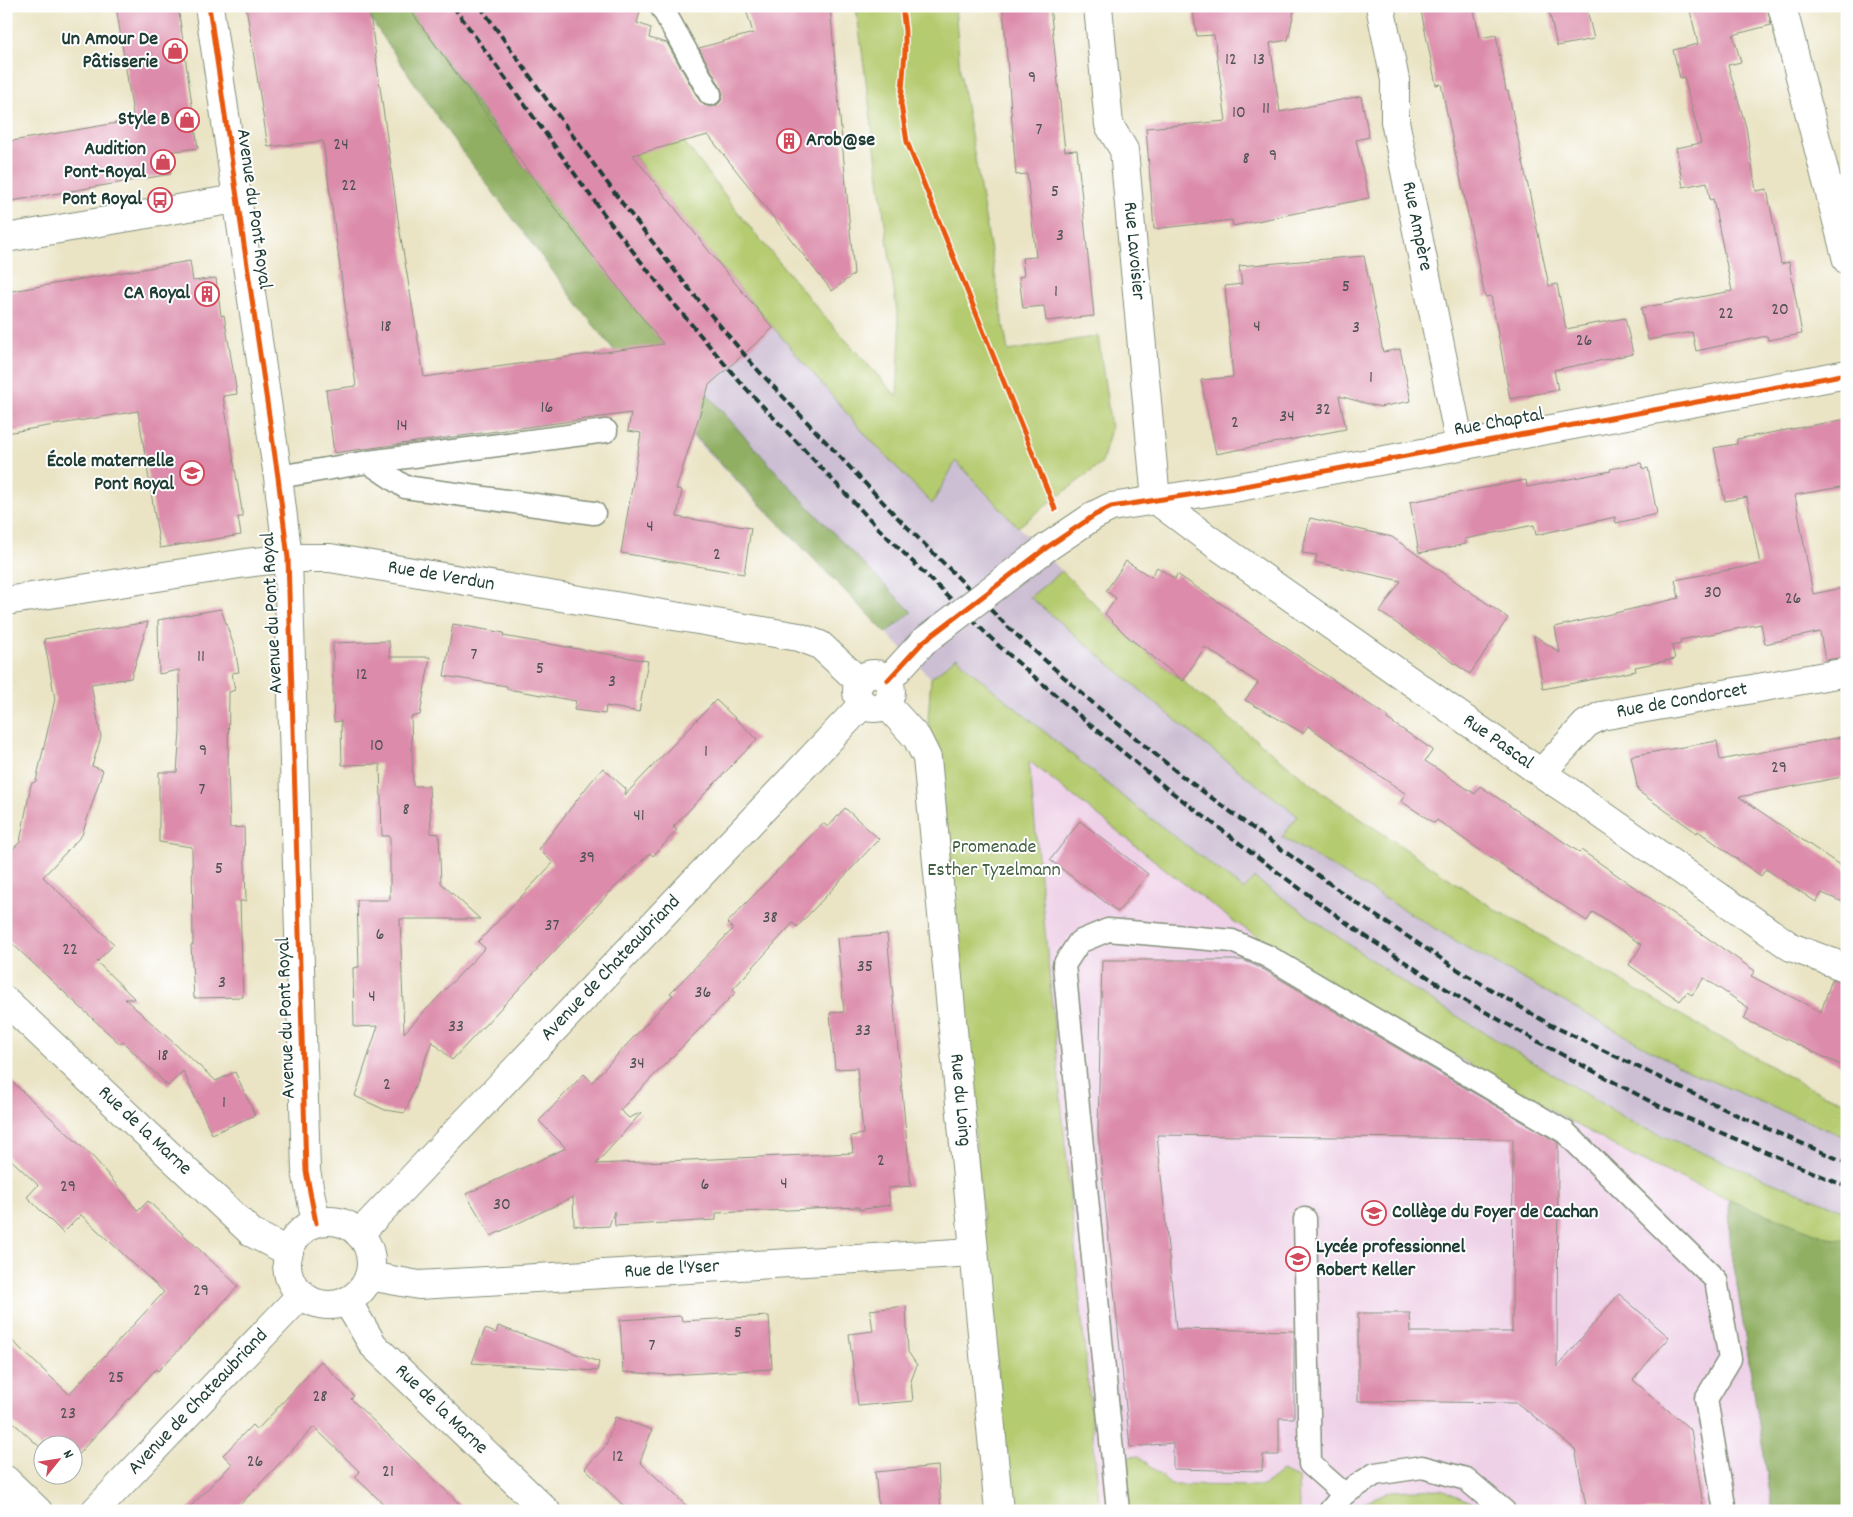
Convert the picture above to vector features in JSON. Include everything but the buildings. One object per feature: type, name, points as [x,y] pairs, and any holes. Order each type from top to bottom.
[{"type":"street","name":"Avenue du Pont Royal","points":[[209,6],[278,477],[288,558],[306,1172],[316,1223]]},
{"type":"street","name":"Rue Lavoisier","points":[[1098,6],[1109,124],[1124,150],[1156,500]]},
{"type":"street","name":"Rue Ampère","points":[[1380,6],[1395,80],[1395,121],[1460,445]]},
{"type":"street","points":[[1782,6],[1847,260]]},
{"type":"street","points":[[6,238],[236,199]]},
{"type":"street","name":"Rue Chaptal","points":[[1156,500],[1234,488],[1847,374]]},
{"type":"street","name":"Avenue de Chateaubriand","points":[[359,1234],[922,642],[1046,548],[1095,515],[1111,508],[1156,500]]},
{"type":"street","name":"Rue Pascal","points":[[1156,500],[1211,541],[1791,947],[1847,968]]},
{"type":"street","name":"Rue de Verdun","points":[[6,601],[246,563],[288,558],[330,558],[799,637],[820,645],[874,692]]},
{"type":"street","name":"Rue de Condorcet","points":[[1541,773],[1586,724],[1601,716],[1847,672]]},
{"type":"street","name":"Rue du Loing","points":[[874,692],[917,738],[927,758],[999,1511]]},
{"type":"street","name":"Rue de la Marne","points":[[6,1001],[252,1233],[289,1252]]},
{"type":"street","points":[[326,1221],[352,1228],[359,1234],[366,1243],[371,1265],[369,1276],[364,1286],[356,1295],[347,1301],[336,1304],[324,1304],[312,1301],[294,1286],[287,1264],[289,1252],[299,1234],[316,1223],[326,1221]]},
{"type":"street","name":"Rue de l'Yser","points":[[369,1276],[419,1285],[974,1252]]},
{"type":"street","name":"Avenue de Chateaubriand","points":[[95,1511],[302,1294]]},
{"type":"street","name":"Rue de la Marne","points":[[347,1301],[373,1345],[546,1511]]},
{"type":"street","points":[[6,1480],[38,1511]]},
{"type":"lane","points":[[661,6],[710,94]]},
{"type":"lane","points":[[278,477],[368,462],[606,431]]},
{"type":"lane","points":[[368,462],[405,487],[594,513]]},
{"type":"lane","points":[[1118,1511],[1064,965],[1079,942],[1108,930],[1232,942],[1267,956],[1564,1132],[1716,1280],[1730,1359],[1706,1399],[1725,1511]]},
{"type":"lane","points":[[1305,1219],[1310,1464],[1337,1503],[1375,1474],[1422,1467],[1466,1479],[1504,1511]]},
{"type":"shaded area","points":[[362,6],[580,6],[744,220],[825,317],[1005,514],[1131,640],[1324,794],[1493,908],[1617,981],[1807,1087],[1847,1103],[1847,1244],[1632,1156],[1232,920],[1174,876],[931,678],[692,437],[591,322],[450,135]]},
{"type":"shaded area","points":[[1029,760],[1232,920],[1729,1200],[1847,1511],[1100,1511]]},
{"type":"green space","points":[[362,6],[407,6],[524,166],[646,321],[774,470],[912,612],[886,633],[637,378],[591,322],[450,135]]},
{"type":"green space","points":[[580,6],[744,220],[825,317],[897,397],[900,335],[856,6],[955,6],[960,71],[1008,351],[1098,336],[1111,428],[1102,463],[1018,527],[956,461],[932,504],[863,432],[720,265],[650,177],[582,83]]},
{"type":"green space","points":[[1062,571],[1131,640],[1324,794],[1493,908],[1807,1087],[1847,1103],[1847,1138],[1692,1073],[1471,950],[1282,837],[1298,816],[1203,743],[1030,597]]},
{"type":"green space","name":"Promenade Esther Tyzelmann","points":[[957,657],[972,672],[1127,800],[1244,890],[1254,878],[1414,990],[1635,1124],[1847,1212],[1847,1511],[1773,1511],[1730,1241],[1729,1200],[1632,1156],[1330,985],[1232,920],[1029,761],[1100,1511],[1011,1511],[941,778],[928,720],[931,678]]},
{"type":"green space","points":[[1729,1200],[1828,1238],[1847,1240],[1847,1511],[1773,1511],[1730,1241]]},
{"type":"green space","points":[[1139,1456],[1171,1485],[1263,1486],[1282,1471],[1298,1478],[1299,1511],[1127,1511],[1122,1464],[1130,1457]]},
{"type":"green space","points":[[1441,1489],[1473,1503],[1481,1511],[1354,1511],[1357,1505],[1390,1491]]},
{"type":"railway","points":[[453,6],[606,217],[675,305],[739,381],[880,530],[1000,647],[1088,723],[1165,787],[1280,874],[1362,934],[1457,996],[1659,1106],[1847,1187]]},
{"type":"railway","points":[[480,6],[622,203],[690,290],[754,366],[896,516],[1011,630],[1094,704],[1182,776],[1277,846],[1355,902],[1460,971],[1549,1024],[1741,1117],[1847,1163]]},
{"type":"cycle path","points":[[209,6],[278,477],[288,558],[306,1171],[316,1223]]},
{"type":"cycle path","points":[[902,6],[905,51],[901,104],[907,142],[1055,509]]},
{"type":"cycle path","points":[[888,680],[923,642],[1046,548],[1095,515],[1111,507],[1234,488],[1847,374]]},
{"type":"place","name":"Un Amour De Pâtisserie","points":[[175,51]]},
{"type":"place","name":"Style B","points":[[187,120]]},
{"type":"place","name":"Arob@se","points":[[789,141]]},
{"type":"place","name":"Audition Pont-Royal","points":[[163,162]]},
{"type":"place","name":"Pont Royal","points":[[160,200]]},
{"type":"place","name":"CA Royal","points":[[207,294]]},
{"type":"place","name":"École maternelle Pont Royal","points":[[192,473]]},
{"type":"place","name":"Collège du Foyer de Cachan","points":[[1374,1213]]},
{"type":"place","name":"Lycée professionnel Robert Keller","points":[[1298,1259]]}]
